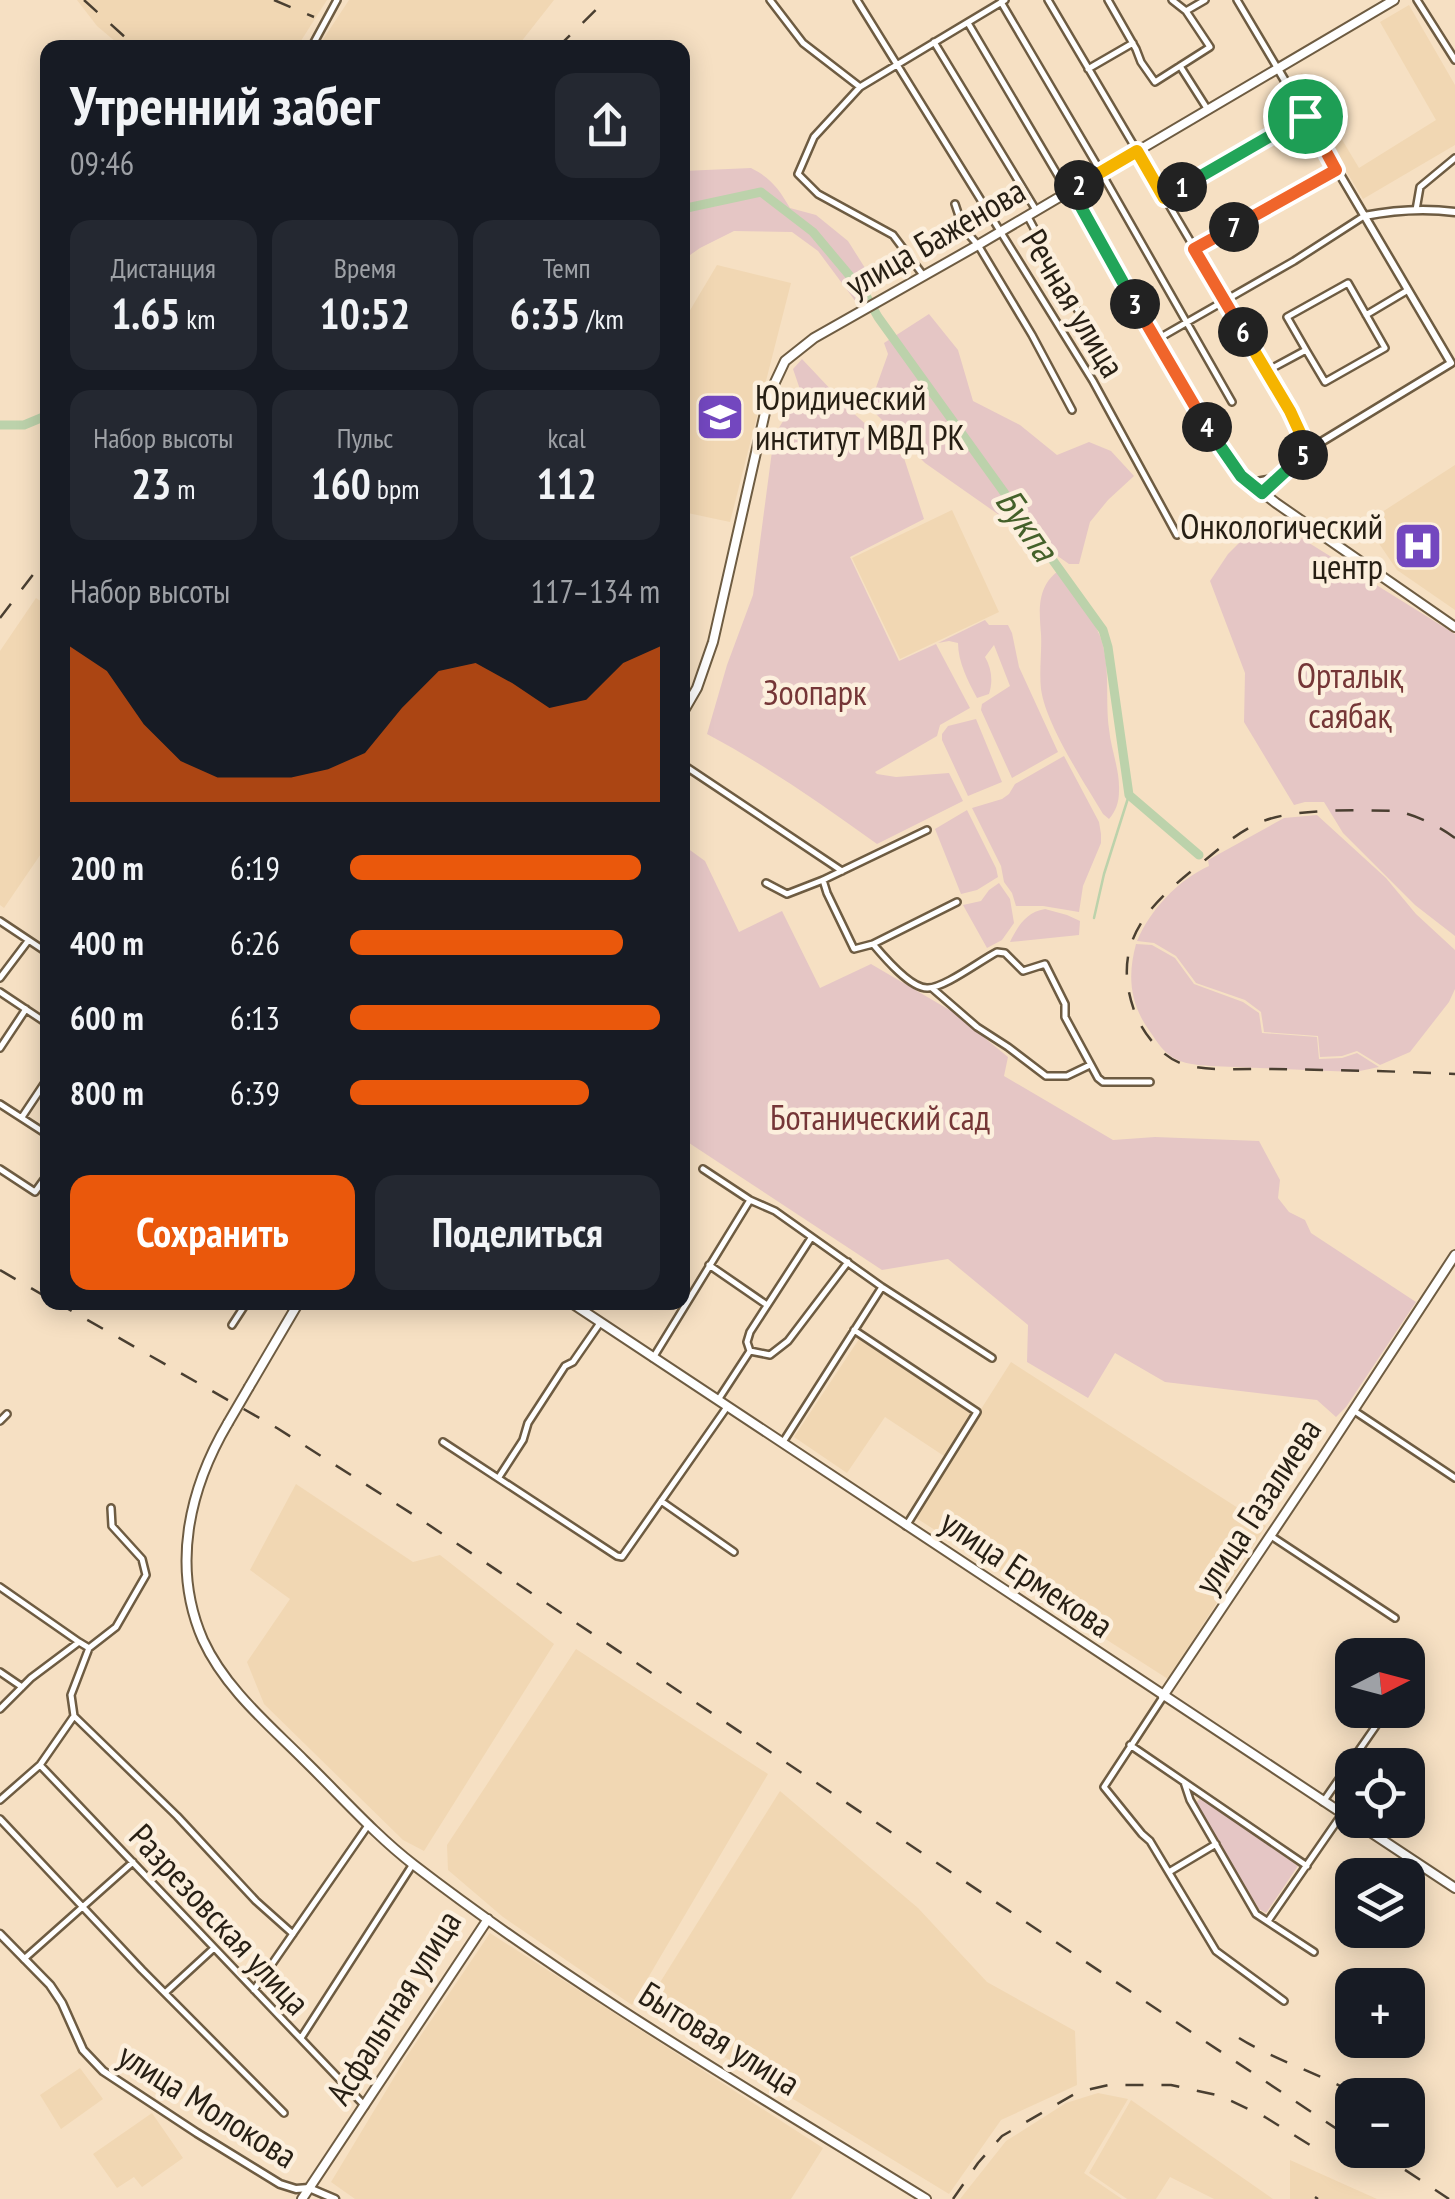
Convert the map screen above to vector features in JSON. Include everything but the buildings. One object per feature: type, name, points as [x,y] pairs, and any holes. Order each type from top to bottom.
[{"type":"main road","name":"улица Баженова","points":[[690,700],[713,642],[768,395],[785,361],[814,338],[1394,0]]},
{"type":"main road","points":[[1069,190],[1213,437],[1249,484],[1455,627]]},
{"type":"main road","name":"улица Газалиева","points":[[1163,1696],[1455,1255]]},
{"type":"main road","name":"Асфальтная улица","points":[[293,1310],[206,1464],[192,1507],[187,1548],[190,1594],[199,1630],[220,1670],[244,1700],[413,1864],[488,1920],[302,2199]]},
{"type":"main road","name":"улица Ермекова","points":[[581,1310],[1335,1810]]},
{"type":"main road","name":"улица Ермекова","points":[[1379,1838],[1455,1888]]},
{"type":"main road","name":"Бытовая улица","points":[[488,1920],[926,2199]]},
{"type":"street","points":[[315,40],[337,0]]},
{"type":"street","points":[[770,0],[803,43],[860,87]]},
{"type":"street","name":"Речная улица","points":[[857,0],[1094,381],[1177,535]]},
{"type":"street","points":[[1048,0],[1267,371],[1308,450]]},
{"type":"street","points":[[1108,0],[1154,82],[1210,48],[1186,11],[1172,0]]},
{"type":"street","points":[[1186,11],[1205,0]]},
{"type":"street","points":[[1237,0],[1453,366],[1308,450],[1262,493]]},
{"type":"street","points":[[1418,0],[1455,60]]},
{"type":"street","points":[[923,275],[892,236],[818,194],[798,174],[814,137],[860,87],[1003,1],[1232,402]]},
{"type":"street","points":[[968,23],[1069,190]]},
{"type":"street","points":[[934,42],[1032,213],[1082,318],[1104,349]]},
{"type":"street","points":[[1088,69],[1132,43]]},
{"type":"street","points":[[1180,66],[1208,110]]},
{"type":"street","points":[[1164,198],[1305,116]]},
{"type":"street","points":[[1416,210],[1420,187],[1455,158]]},
{"type":"street","points":[[1194,249],[1336,170]]},
{"type":"street","points":[[956,204],[963,228],[978,245],[1032,335],[1072,410]]},
{"type":"street","points":[[1156,340],[1364,216],[1416,210],[1455,212]]},
{"type":"street","points":[[1348,282],[1385,348],[1325,382],[1306,350],[1288,316],[1348,282]]},
{"type":"street","points":[[1366,315],[1408,290]]},
{"type":"street","points":[[1267,371],[1306,350]]},
{"type":"street","points":[[1249,484],[1279,478]]},
{"type":"street","points":[[690,769],[842,871]]},
{"type":"street","points":[[766,884],[787,894],[927,830]]},
{"type":"street","points":[[823,880],[854,949],[858,950],[957,902]]},
{"type":"street","points":[[0,921],[40,949]]},
{"type":"street","points":[[0,978],[28,941]]},
{"type":"street","points":[[873,944],[904,976],[932,988],[977,1027],[1046,1076],[1067,1076],[1090,1064]]},
{"type":"street","points":[[932,988],[997,952],[1005,953],[1022,971],[1045,964],[1065,1004],[1065,1017],[1098,1078],[1104,1082],[1150,1082]]},
{"type":"street","points":[[0,992],[40,1019]]},
{"type":"street","points":[[0,1048],[26,1009]]},
{"type":"street","points":[[22,1118],[40,1090]]},
{"type":"street","points":[[0,1104],[40,1130]]},
{"type":"street","points":[[0,1169],[36,1192],[40,1186]]},
{"type":"street","points":[[702,1169],[775,1211],[992,1358]]},
{"type":"street","points":[[690,1298],[750,1200]]},
{"type":"street","points":[[750,1351],[750,1332],[811,1236]]},
{"type":"street","points":[[750,1351],[770,1356],[788,1341],[848,1262]]},
{"type":"street","points":[[710,1265],[767,1304]]},
{"type":"street","points":[[782,1444],[882,1287]]},
{"type":"street","points":[[232,1325],[242,1310]]},
{"type":"street","points":[[653,1358],[682,1310]]},
{"type":"street","points":[[498,1478],[565,1366],[573,1362],[600,1323]]},
{"type":"street","points":[[854,1330],[977,1412],[906,1526]]},
{"type":"street","points":[[717,1401],[750,1351]]},
{"type":"street","points":[[443,1442],[620,1557],[626,1554],[726,1408]]},
{"type":"street","points":[[1352,1410],[1455,1478]]},
{"type":"street","points":[[0,1421],[7,1414]]},
{"type":"street","points":[[661,1502],[734,1552]]},
{"type":"street","points":[[112,1508],[112,1526],[142,1559],[146,1574],[116,1627],[89,1648],[71,1695],[74,1716],[293,1934]]},
{"type":"street","points":[[1270,1536],[1395,1618]]},
{"type":"street","points":[[0,1588],[89,1648]]},
{"type":"street","points":[[0,1710],[22,1687],[79,1642]]},
{"type":"street","points":[[0,1672],[22,1687]]},
{"type":"street","name":"улица Газалиева","points":[[1163,1696],[1104,1787],[1150,1840],[1169,1872]]},
{"type":"street","points":[[0,1800],[40,1766],[74,1716]]},
{"type":"street","points":[[1323,1802],[1374,1728]]},
{"type":"street","points":[[1130,1745],[1306,1866]]},
{"type":"street","name":"Разрезовская улица","points":[[40,1766],[364,2106]]},
{"type":"street","points":[[1184,1782],[1190,1800],[1256,1914],[1314,1952]]},
{"type":"street","points":[[0,1819],[284,2112]]},
{"type":"street","points":[[254,1990],[369,1824]]},
{"type":"street","points":[[1268,1921],[1335,1824]]},
{"type":"street","points":[[1216,1844],[1169,1872],[1216,1951],[1284,2000]]},
{"type":"street","points":[[24,1959],[132,1862]]},
{"type":"street","points":[[300,2039],[413,1864]]},
{"type":"street","name":"улица Молокова","points":[[0,1934],[50,1985],[83,2050],[103,2071],[280,2184],[309,2188],[336,2199]]},
{"type":"street","points":[[165,1992],[214,1948]]},
{"type":"shaded area","points":[[77,0],[327,0],[301,40],[114,40]]},
{"type":"shaded area","points":[[349,0],[554,0],[523,40],[323,40]]},
{"type":"shaded area","points":[[1409,5],[1455,85],[1455,145],[1363,199],[1291,79],[1302,73],[1359,168],[1436,120],[1380,22]]},
{"type":"shaded area","name":"Юридический институт МВД РК","points":[[717,265],[791,283],[730,522],[690,513],[690,310]]},
{"type":"shaded area","name":"Онкологический центр","points":[[1455,465],[1455,610],[1397,570],[1365,523]]},
{"type":"shaded area","points":[[952,510],[999,612],[900,659],[852,558]]},
{"type":"shaded area","points":[[36,598],[40,601],[40,855],[4,908],[0,905],[0,651]]},
{"type":"shaded area","points":[[859,1339],[971,1414],[944,1456],[885,1417],[847,1473],[794,1437]]},
{"type":"shaded area","points":[[1011,1362],[1266,1526],[1168,1679],[913,1516]]},
{"type":"shaded area","points":[[296,1484],[413,1562],[440,1555],[554,1644],[424,1851],[403,1840],[264,1704],[247,1662],[290,1599],[250,1570]]},
{"type":"shaded area","points":[[576,1649],[768,1774],[632,2005],[503,1917],[448,1870],[447,1845]]},
{"type":"shaded area","points":[[780,1791],[918,1908],[987,1982],[1075,2031],[1077,2085],[1001,2120],[949,2194],[644,2008]]},
{"type":"shaded area","points":[[490,1933],[823,2148],[791,2199],[355,2199],[331,2182],[407,2056]]},
{"type":"shaded area","points":[[80,2068],[103,2099],[61,2129],[40,2095]]},
{"type":"shaded area","points":[[1098,2093],[1128,2099],[1084,2173],[1122,2199],[960,2199],[1006,2141],[1066,2103]]},
{"type":"shaded area","points":[[1131,2100],[1273,2199],[1214,2199],[1170,2177],[1156,2199],[1127,2199],[1089,2173]]},
{"type":"shaded area","points":[[152,2113],[183,2158],[142,2187],[134,2177],[117,2188],[93,2154]]},
{"type":"shaded area","points":[[1290,2160],[1377,2199],[1290,2199]]},
{"type":"green space","points":[[751,168],[764,176],[790,208],[816,215],[848,241],[877,287],[856,302],[818,251],[792,232],[734,231],[690,255],[690,171]]},
{"type":"green space","points":[[929,314],[958,350],[973,401],[1020,425],[1057,455],[1089,442],[1111,451],[1134,476],[1090,522],[1079,564],[1069,564],[925,463],[869,407],[888,354],[884,343]]},
{"type":"green space","name":"Зоопарк","points":[[802,359],[852,412],[904,458],[924,519],[850,557],[899,661],[936,644],[970,708],[940,725],[937,736],[875,772],[896,777],[949,773],[963,801],[877,844],[794,786],[707,734],[753,595],[774,436],[791,408],[804,401],[793,369]]},
{"type":"green space","name":"Орталық саябақ","points":[[1260,522],[1293,533],[1455,634],[1455,936],[1415,905],[1343,833],[1324,802],[1294,805],[1244,722],[1245,673],[1210,581],[1228,554]]},
{"type":"green space","points":[[1058,571],[1092,619],[1103,647],[1109,729],[1119,783],[1118,803],[1109,819],[1058,736],[1041,689],[1041,600],[1046,584]]},
{"type":"green space","points":[[985,620],[989,625],[1008,625],[1019,667],[1058,752],[1012,778],[981,710],[982,704],[1010,686],[994,645],[985,657],[991,676],[989,694],[977,698],[962,664],[958,643],[938,643]]},
{"type":"green space","points":[[976,719],[1002,782],[968,796],[942,734],[948,726]]},
{"type":"green space","points":[[1064,756],[1099,822],[1101,834],[1083,886],[1079,912],[1016,906],[972,808],[1002,799],[1015,784]]},
{"type":"green space","points":[[967,810],[998,877],[977,890],[961,894],[935,829]]},
{"type":"green space","points":[[1317,815],[1386,878],[1416,914],[1455,950],[1455,989],[1449,1002],[1410,1052],[1380,1065],[1357,1051],[1320,1057],[1318,1036],[1264,1032],[1261,1012],[1245,1000],[1196,983],[1176,956],[1154,943],[1137,941],[1166,897],[1209,866],[1208,860],[1284,818]]},
{"type":"green space","name":"Ботанический сад","points":[[690,850],[705,861],[739,932],[782,911],[820,988],[871,964],[953,1012],[1008,1057],[1004,1076],[1113,1140],[1155,1137],[1259,1141],[1280,1180],[1278,1198],[1289,1212],[1305,1220],[1311,1233],[1416,1302],[1336,1417],[1317,1400],[1165,1382],[1115,1353],[1088,1398],[1027,1362],[1028,1325],[948,1259],[882,1270],[690,1144]]},
{"type":"green space","points":[[999,883],[1010,899],[1014,923],[1002,940],[987,948],[963,905],[981,901]]},
{"type":"green space","points":[[1045,909],[1080,921],[1079,935],[1010,942],[1028,917]]},
{"type":"green space","points":[[1136,944],[1152,945],[1175,958],[1194,984],[1243,1002],[1259,1013],[1262,1033],[1317,1037],[1319,1059],[1357,1053],[1379,1067],[1355,1072],[1210,1066],[1176,1059],[1156,1040],[1135,1001],[1131,979]]},
{"type":"green space","points":[[1200,1798],[1298,1866],[1266,1913],[1259,1909],[1196,1803]]},
{"type":"waterway","name":"Букпа","points":[[690,207],[761,192],[813,232],[865,294],[1103,630],[1129,795],[1199,855]]},
{"type":"waterway","name":"Букпа","points":[[0,425],[24,425],[40,418]]},
{"type":"waterway","points":[[1094,918],[1129,795]]},
{"type":"railway","points":[[84,0],[128,40]]},
{"type":"railway","points":[[274,0],[314,17]]},
{"type":"railway","points":[[565,40],[606,0]]},
{"type":"railway","points":[[0,618],[40,566]]},
{"type":"railway","points":[[1455,838],[1397,811],[1308,812],[1261,822],[1238,834],[1167,892],[1140,925],[1127,964],[1128,987],[1138,1021],[1159,1049],[1180,1063],[1214,1069],[1455,1074]]},
{"type":"railway","points":[[0,1270],[40,1293]]},
{"type":"railway","points":[[70,1310],[277,1428],[417,1517],[1335,2128]]},
{"type":"railway","points":[[1239,2038],[1335,2084]]},
{"type":"railway","points":[[953,2199],[1002,2136],[1078,2092],[1109,2085],[1171,2085],[1221,2096],[1310,2145]]},
{"type":"railway","points":[[1425,2140],[1434,2146]]},
{"type":"railway","points":[[1402,2168],[1449,2199]]},
{"type":"place","name":"Юридический институт МВД РК","points":[[720,417]]},
{"type":"place","name":"Онкологический центр","points":[[1418,546]]},
{"type":"route","points":[[1305,116],[1336,170],[1194,249],[1290,411],[1308,450],[1262,493],[1241,476],[1213,437],[1069,190],[1137,151],[1164,198],[1305,116]]}]
